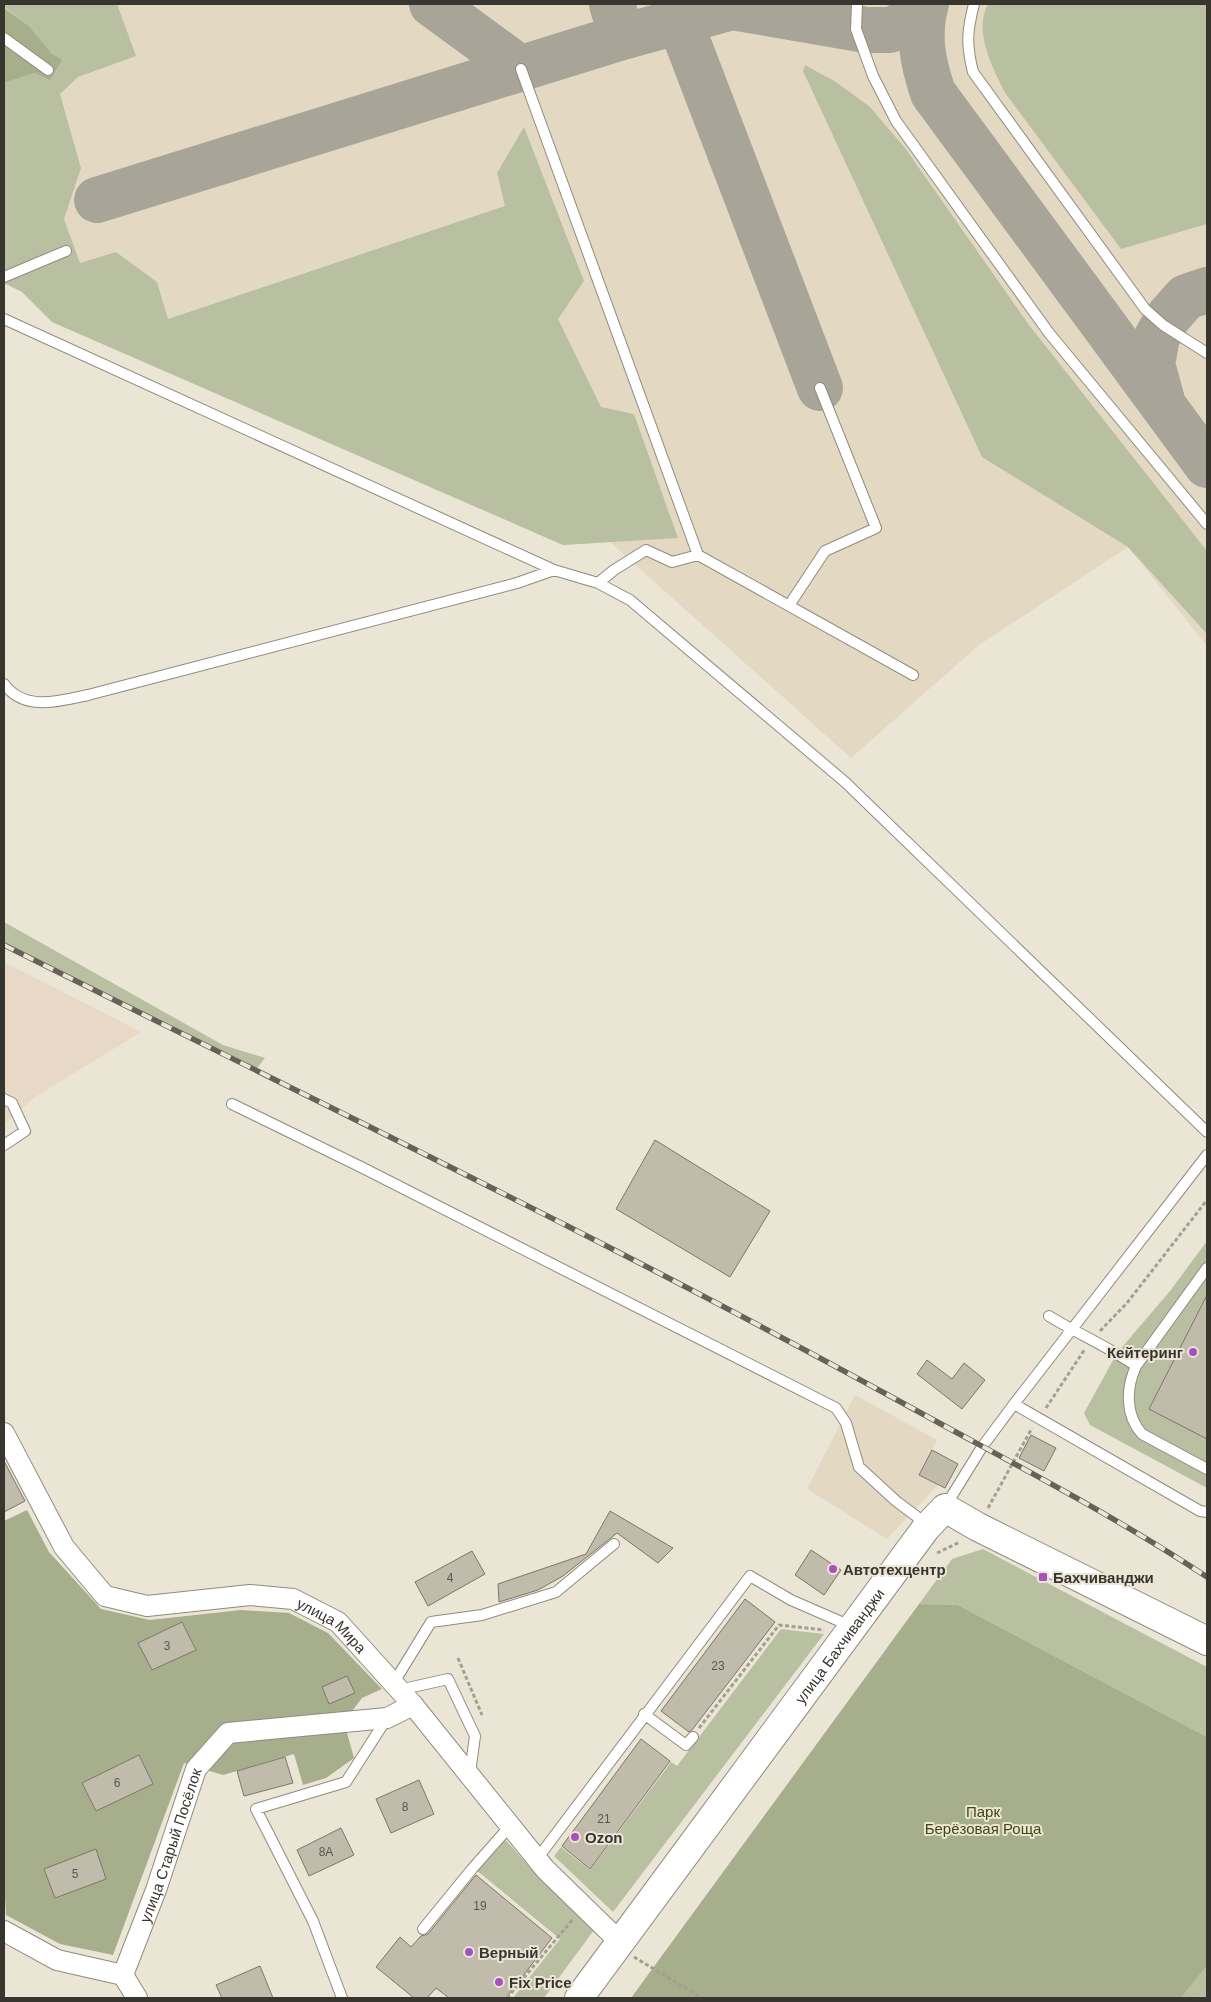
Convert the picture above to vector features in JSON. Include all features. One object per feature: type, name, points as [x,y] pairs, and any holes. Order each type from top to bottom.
[{"type":"main road","name":"улица Бахчиванджи","points":[[579,1998],[630,1953],[843,1629],[926,1528],[945,1508]]},
{"type":"main road","points":[[945,1508],[978,1527],[1207,1641]]},
{"type":"street","name":"улица Мира","points":[[4,1433],[64,1547],[105,1596],[147,1606],[250,1596],[294,1599],[338,1622],[413,1705],[537,1858],[630,1953]]},
{"type":"street","name":"улица Старый Посёлок","points":[[123,1975],[156,1890],[196,1769],[228,1733],[387,1718],[413,1705]]},
{"type":"street","points":[[4,1930],[57,1960],[123,1975],[137,1998]]},
{"type":"lane","points":[[857,4],[856,29],[873,76],[896,121],[1049,333],[1207,524]]},
{"type":"lane","points":[[974,4],[967,28],[967,49],[973,72],[1146,309],[1163,325],[1207,353]]},
{"type":"lane","points":[[4,38],[48,70]]},
{"type":"lane","points":[[521,68],[698,555],[790,604],[913,675]]},
{"type":"lane","points":[[4,277],[66,251]]},
{"type":"lane","points":[[4,320],[554,570],[598,583],[630,600],[845,782],[1207,1132]]},
{"type":"lane","points":[[790,604],[825,551],[876,528],[820,388]]},
{"type":"lane","points":[[598,583],[614,570],[646,550],[672,562],[698,555]]},
{"type":"lane","points":[[4,684],[11,694],[42,704],[88,695],[517,583],[554,570]]},
{"type":"lane","points":[[4,1099],[12,1103],[25,1131],[4,1145]]},
{"type":"lane","points":[[232,1104],[361,1167],[836,1408],[846,1423],[859,1467],[896,1501],[916,1516],[926,1528]]},
{"type":"lane","points":[[945,1508],[982,1447],[1014,1404],[1207,1156]]},
{"type":"lane","points":[[1207,1268],[1136,1366],[1129,1380],[1128,1393],[1130,1409],[1136,1428],[1157,1443],[1207,1469]]},
{"type":"lane","points":[[1050,1316],[1072,1331],[1117,1353],[1136,1366]]},
{"type":"lane","points":[[1014,1404],[1200,1510],[1207,1512]]},
{"type":"lane","points":[[396,1687],[431,1622],[482,1615],[556,1592],[614,1544]]},
{"type":"lane","points":[[537,1858],[750,1576],[843,1629]]},
{"type":"lane","points":[[396,1687],[448,1679],[475,1736],[469,1776]]},
{"type":"lane","points":[[644,1714],[686,1745],[693,1737]]},
{"type":"lane","points":[[342,1998],[313,1921],[256,1810],[346,1782],[387,1718]]},
{"type":"lane","points":[[423,1929],[510,1826]]},
{"type":"path","points":[[932,1558],[938,1550],[969,1539],[978,1527],[1039,1419],[1090,1340],[1127,1303],[1207,1200]]},
{"type":"path","points":[[693,1737],[779,1625],[843,1629]]},
{"type":"path","points":[[630,1953],[702,1998]]},
{"type":"shaded area","points":[[4,4],[1207,4],[1207,646],[1128,547],[979,645],[851,758],[610,542],[563,545],[52,322],[22,292],[4,283]]},
{"type":"shaded area","points":[[4,962],[141,1032],[35,1097],[4,1125]]},
{"type":"shaded area","points":[[855,1395],[937,1440],[919,1475],[938,1485],[887,1539],[807,1489]]},
{"type":"green space","points":[[4,4],[117,4],[136,56],[78,77],[60,94],[81,168],[64,219],[80,263],[116,252],[157,282],[168,319],[505,206],[497,173],[524,127],[584,281],[558,319],[601,407],[634,414],[678,538],[563,545],[52,322],[22,292],[4,283],[4,83],[35,73],[52,54],[29,26],[4,7]]},
{"type":"green space","points":[[988,4],[1207,4],[1207,224],[1121,249],[1006,94],[986,50],[983,26]]},
{"type":"green space","points":[[4,8],[29,26],[52,54],[62,60],[50,80],[35,73],[4,83]]},
{"type":"green space","points":[[805,65],[836,82],[870,107],[905,148],[1029,325],[1207,551],[1207,634],[1128,547],[982,457],[803,71]]},
{"type":"green space","points":[[4,922],[223,1045],[265,1058],[255,1071],[4,945]]},
{"type":"green space","points":[[1207,1241],[1207,1488],[1090,1425],[1084,1413],[1117,1353],[1170,1291]]},
{"type":"green space","points":[[27,1510],[49,1552],[101,1609],[150,1620],[241,1610],[289,1613],[328,1633],[382,1689],[362,1698],[344,1722],[354,1758],[326,1778],[303,1785],[294,1754],[223,1775],[184,1763],[113,1955],[60,1944],[6,1915],[4,1877],[4,1521]]},
{"type":"green space","points":[[983,1549],[1207,1667],[1207,1737],[958,1605],[919,1604],[952,1559]]},
{"type":"green space","name":"Парк Берёзовая Роща","points":[[919,1604],[958,1605],[1207,1737],[1207,1965],[1181,1998],[631,1998]]},
{"type":"green space","points":[[781,1629],[824,1634],[613,1912],[554,1856],[561,1847],[590,1870],[671,1762],[677,1766]]},
{"type":"green space","points":[[504,1838],[537,1876],[594,1930],[544,1998],[513,1998],[560,1939],[475,1869]]},
{"type":"green space","points":[[1207,1964],[1207,1998],[1181,1998]]},
{"type":"building","points":[[655,1140],[770,1211],[730,1277],[616,1209]]},
{"type":"building","name":"Кейтеринг","points":[[1207,1295],[1207,1439],[1149,1409]]},
{"type":"building","points":[[927,1360],[952,1379],[964,1363],[985,1380],[962,1409],[917,1374]]},
{"type":"building","points":[[1031,1435],[1056,1448],[1044,1471],[1019,1458]]},
{"type":"building","points":[[932,1450],[958,1464],[945,1488],[919,1475]]},
{"type":"building","points":[[4,1461],[25,1501],[4,1512]]},
{"type":"building","points":[[610,1511],[673,1548],[658,1563],[617,1533],[563,1576],[538,1590],[499,1602],[498,1584],[586,1554]]},
{"type":"building","points":[[811,1550],[841,1570],[824,1595],[795,1575]]},
{"type":"building","points":[[472,1551],[485,1574],[428,1606],[415,1582]]},
{"type":"building","points":[[745,1599],[775,1622],[689,1732],[661,1711]]},
{"type":"building","points":[[182,1622],[196,1650],[152,1670],[138,1643]]},
{"type":"building","points":[[347,1676],[355,1693],[329,1704],[322,1687]]},
{"type":"building","points":[[641,1739],[670,1761],[590,1869],[562,1846]]},
{"type":"building","points":[[139,1755],[153,1784],[96,1811],[82,1783]]},
{"type":"building","points":[[285,1757],[293,1783],[244,1796],[237,1771]]},
{"type":"building","points":[[419,1780],[434,1814],[391,1833],[376,1799]]},
{"type":"building","points":[[341,1828],[354,1855],[309,1876],[297,1850]]},
{"type":"building","points":[[96,1849],[106,1879],[55,1898],[44,1869]]},
{"type":"building","points":[[476,1875],[552,1938],[506,1998],[449,1998],[436,1988],[427,1998],[414,1998],[376,1967],[400,1937],[411,1947],[421,1936],[428,1934]]},
{"type":"building","points":[[260,1966],[273,1998],[222,1998],[216,1985]]},
{"type":"taxiway","points":[[432,4],[521,69]]},
{"type":"taxiway","points":[[612,4],[622,37]]},
{"type":"taxiway","points":[[926,4],[923,15],[922,49],[933,93],[1207,465]]},
{"type":"taxiway","points":[[97,200],[622,37],[732,7],[866,30],[890,30],[900,26],[925,6]]},
{"type":"taxiway","points":[[680,22],[820,388]]},
{"type":"taxiway","points":[[1163,404],[1152,364],[1157,337],[1169,316],[1186,297],[1207,290]]},
{"type":"railway","points":[[4,945],[453,1168],[677,1282],[1055,1486],[1132,1530],[1207,1577]]},
{"type":"place","name":"Кейтеринг","points":[[1193,1352]]},
{"type":"place","name":"Автотехцентр","points":[[833,1569]]},
{"type":"place","name":"Бахчиванджи","points":[[1043,1577]]},
{"type":"place","name":"Ozon","points":[[575,1837]]},
{"type":"place","name":"Верный","points":[[469,1952]]},
{"type":"place","name":"Fix Price","points":[[499,1982]]}]
